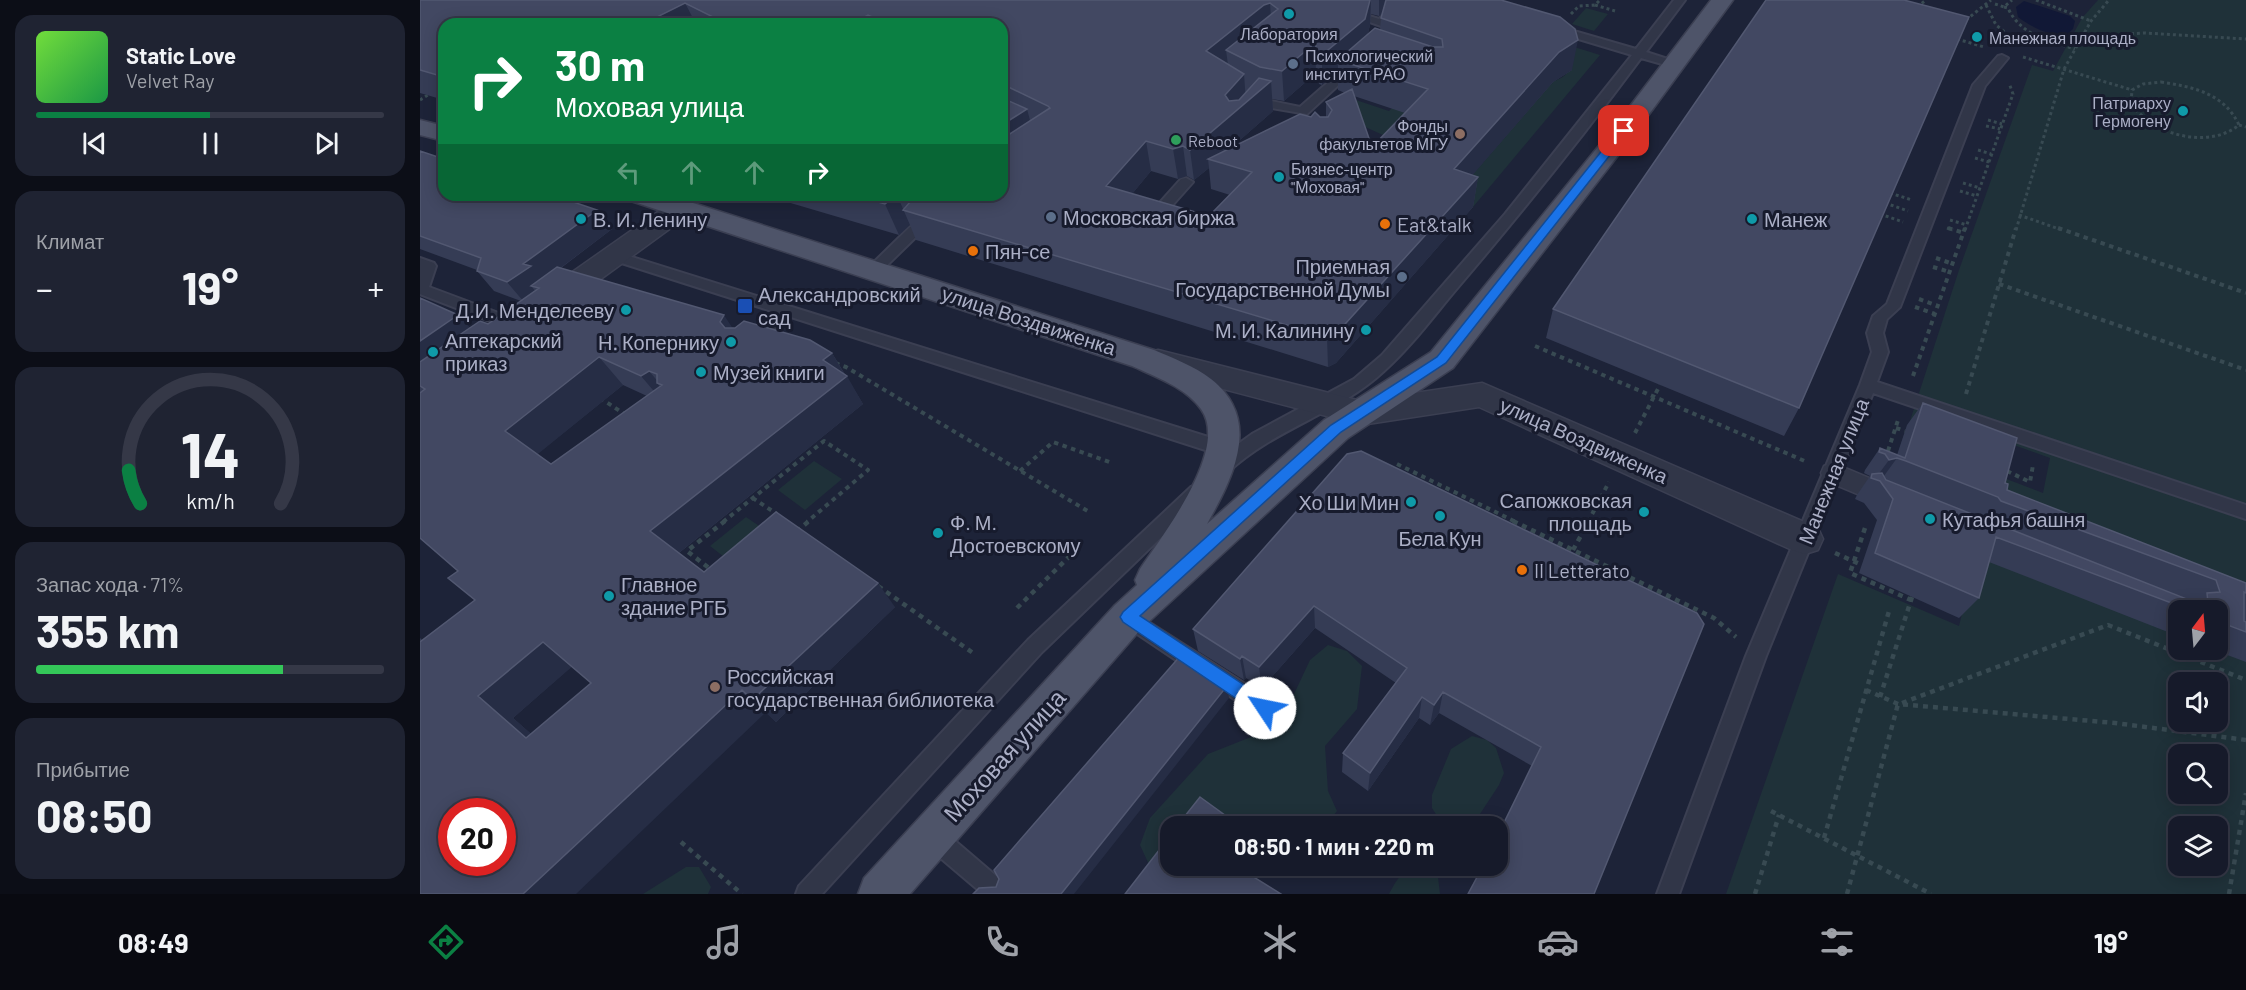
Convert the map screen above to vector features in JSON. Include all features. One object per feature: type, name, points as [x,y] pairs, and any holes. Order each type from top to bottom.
[{"type":"main road","name":"Моховая улица","points":[[880,894],[1128,617],[1336,429],[1442,360],[1624,131],[1722,0]]},
{"type":"main road","name":"улица Воздвиженка","points":[[659,201],[1143,357],[1184,377],[1207,393],[1221,412],[1224,436],[1218,462]]},
{"type":"main road","name":"Моховая улица","points":[[1128,617],[1184,529],[1218,462]]},
{"type":"street","points":[[487,346],[681,208]]},
{"type":"street","name":"улица Воздвиженка","points":[[1143,357],[1361,413],[1482,395],[1818,545]]},
{"type":"street","points":[[1833,473],[1860,485]]},
{"type":"lane","points":[[1338,9],[1378,28],[1408,0]]},
{"type":"lane","points":[[807,894],[1035,646],[1218,462],[1346,392],[1378,369],[1494,238],[1680,0]]},
{"type":"lane","points":[[1547,26],[1673,64]]},
{"type":"lane","name":"Манежная улица","points":[[1668,894],[1756,656],[1818,545],[1833,473],[1880,352],[1875,333],[1880,316],[1893,307],[1979,85],[2003,55]]},
{"type":"lane","points":[[1243,118],[1252,99],[1306,115],[1362,58]]},
{"type":"lane","points":[[1183,218],[1160,211],[1186,182]]},
{"type":"lane","points":[[874,270],[915,230]]},
{"type":"lane","points":[[614,256],[789,311],[1218,462]]},
{"type":"lane","points":[[420,263],[429,266],[421,289],[516,326]]},
{"type":"lane","points":[[749,350],[789,311]]},
{"type":"lane","points":[[1868,385],[2246,512]]},
{"type":"lane","points":[[1128,617],[1265,708]]},
{"type":"lane","points":[[932,836],[994,890]]},
{"type":"path","points":[[1915,8],[1926,0]]},
{"type":"path","points":[[1958,26],[1992,0]]},
{"type":"path","points":[[1995,4],[2004,7],[2012,0]]},
{"type":"path","points":[[2036,0],[2091,21]]},
{"type":"path","points":[[1959,417],[2064,69],[2091,21],[2109,0]]},
{"type":"path","points":[[1905,399],[2013,94],[2003,55],[2011,37],[1998,27],[1992,11],[1986,4]]},
{"type":"path","points":[[1595,5],[1615,11]]},
{"type":"path","points":[[2004,7],[2008,8],[2015,23],[2028,31],[2075,49]]},
{"type":"path","points":[[1956,32],[1953,38],[2003,55],[2064,69],[2132,90],[2143,84],[2161,82],[2182,85],[2204,92],[2223,102],[2235,114],[2239,125]]},
{"type":"path","points":[[2082,36],[2145,33],[2246,39]]},
{"type":"path","points":[[2132,90],[2130,101],[2140,114],[2160,127],[2186,136],[2212,138],[2231,134],[2239,125]]},
{"type":"path","points":[[420,100],[435,92]]},
{"type":"path","points":[[2239,125],[2246,127]]},
{"type":"path","points":[[1890,193],[1922,204]]},
{"type":"path","points":[[1885,203],[1917,214]]},
{"type":"path","points":[[1880,214],[1913,225]]},
{"type":"path","points":[[2019,215],[2246,293]]},
{"type":"path","points":[[1999,284],[2246,370]]},
{"type":"path","points":[[1535,346],[1833,473]]},
{"type":"path","points":[[824,360],[846,367],[1091,513]]},
{"type":"path","points":[[593,394],[630,417]]},
{"type":"path","points":[[1888,451],[1898,422]]},
{"type":"path","points":[[1896,428],[1905,431]]},
{"type":"path","points":[[824,441],[868,470],[732,586],[687,551],[753,498],[824,441]]},
{"type":"path","points":[[1020,471],[1053,442],[1113,464]]},
{"type":"path","points":[[2008,465],[2007,472],[2030,482],[2033,463]]},
{"type":"path","points":[[1397,464],[1714,618],[1756,656]]},
{"type":"path","points":[[740,490],[780,517]]},
{"type":"path","points":[[789,523],[807,535]]},
{"type":"path","points":[[1865,528],[1850,573],[1912,598],[1880,697]]},
{"type":"path","points":[[1017,608],[1081,545]]},
{"type":"path","points":[[1818,545],[1862,565]]},
{"type":"path","points":[[877,585],[973,653]]},
{"type":"path","points":[[1824,838],[1889,611]]},
{"type":"path","points":[[1898,704],[2108,625],[2246,681]]},
{"type":"path","points":[[1866,690],[1898,704],[2115,723],[2246,740]]},
{"type":"path","points":[[1847,894],[1898,704]]},
{"type":"path","points":[[2229,894],[2246,793]]},
{"type":"path","points":[[1771,811],[1931,894]]},
{"type":"path","points":[[1755,894],[1779,815]]},
{"type":"path","points":[[2241,826],[2246,832]]},
{"type":"path","points":[[681,843],[742,894]]},
{"type":"shaded area","points":[[2098,0],[2246,0],[2246,894],[1726,894],[1838,574],[1959,626],[1996,475],[2043,493],[2050,458],[1938,418],[1909,424],[1959,270],[2032,65],[2053,71],[2082,18]]},
{"type":"shaded area","points":[[1443,6],[1600,55],[1473,207],[1451,200],[1546,83],[1561,78],[1571,65]]},
{"type":"shaded area","points":[[1586,8],[1608,14],[1594,31],[1572,24]]},
{"type":"shaded area","points":[[1421,79],[1440,85],[1385,136],[1335,113],[1344,96],[1389,111]]},
{"type":"shaded area","points":[[814,461],[842,479],[805,510],[778,490]]},
{"type":"shaded area","points":[[746,517],[774,536],[737,567],[710,546]]},
{"type":"shaded area","points":[[1328,645],[1347,651],[1362,666],[1357,709],[1325,746],[1328,791],[1337,811],[1333,816],[1233,816],[1206,813],[1204,816],[1160,816],[1160,875],[1156,880],[1140,845],[1150,818],[1208,754],[1279,726],[1310,660]]},
{"type":"shaded area","points":[[1472,736],[1487,740],[1496,748],[1504,773],[1479,816],[1437,816],[1432,808],[1432,795],[1451,749]]},
{"type":"shaded area","points":[[686,867],[699,867],[711,887],[708,894],[643,894]]},
{"type":"shaded area","points":[[1401,876],[1436,876],[1440,894],[1389,894]]},
{"type":"water","points":[[2024,1],[2070,16],[2075,21],[2073,29],[2065,36],[2040,30],[2029,24],[2018,17],[2016,7]]},
{"type":"building","points":[[420,0],[1370,0],[1365,19],[1322,55],[1318,54],[1315,43],[1282,71],[1260,67],[1226,50],[1278,9],[1270,3],[1264,5],[1206,51],[1244,74],[1225,95],[1229,101],[1239,100],[1259,78],[1271,81],[1190,150],[1183,146],[1173,149],[1146,141],[1106,186],[1209,216],[1252,172],[1208,159],[1300,114],[1311,117],[1315,112],[1320,117],[1328,117],[1332,110],[1326,102],[1352,89],[1372,147],[1428,89],[1338,60],[1375,28],[1433,47],[1443,47],[1442,39],[1381,18],[1386,0],[1501,0],[1560,17],[1575,29],[1578,40],[1559,52],[1454,169],[1478,177],[1336,334],[1327,337],[903,210],[911,201],[1008,201],[1008,135],[1050,108],[1008,87],[1008,18],[875,18],[868,15],[863,18],[715,18],[685,3],[655,18],[438,18],[438,75],[420,70]]},
{"type":"building","name":"Манеж","points":[[1766,0],[1904,0],[1969,17],[1799,408],[1553,309]]},
{"type":"building","points":[[1008,101],[1027,109],[1008,121]]},
{"type":"building","points":[[420,151],[438,157],[438,201],[571,201],[597,210],[523,264],[531,266],[507,282],[477,271],[481,258],[420,236]]},
{"type":"building","name":"Главное здание РГБ","points":[[557,267],[724,315],[720,322],[725,328],[735,328],[744,321],[810,340],[832,353],[823,360],[847,376],[650,531],[704,572],[776,512],[878,583],[752,700],[742,690],[523,894],[420,894],[420,642],[475,600],[448,578],[458,571],[420,538],[420,393],[425,389],[420,386],[420,362],[480,321],[488,324],[539,288],[531,286]],"holes":[[[599,357],[641,376],[649,371],[657,374],[657,383],[662,385],[551,464],[505,431]],[[543,642],[591,683],[526,738],[478,696]]]},
{"type":"building","points":[[420,298],[458,315],[420,341]]},
{"type":"building","points":[[1923,403],[2017,438],[2005,483],[2008,484],[2007,490],[2246,583],[2244,621],[2246,632],[2228,625],[2228,600],[2208,600],[2207,593],[2220,592],[2216,580],[2001,501],[1998,497],[1906,461],[1897,458],[1889,460],[1885,454],[1879,452],[1880,448],[1905,458]]},
{"type":"building","points":[[1361,451],[1697,613],[1704,624],[1594,894],[1468,894],[1478,876],[1508,876],[1507,816],[1541,747],[1443,692],[1434,705],[1422,697],[1370,773],[1343,753],[1407,668],[1314,606],[1259,667],[1242,656],[1240,659],[1193,629],[1347,454]]},
{"type":"building","points":[[1882,473],[1886,480],[2189,600],[2168,602],[1996,537],[1979,598],[1875,553],[1893,499],[1880,481],[1871,478],[1872,474]]},
{"type":"building","points":[[1181,655],[1227,686],[1061,894],[973,894],[979,888],[996,887],[999,879],[994,870]]},
{"type":"building","points":[[1200,797],[1226,816],[1185,816]]},
{"type":"building","points":[[1160,849],[1160,876],[1252,876],[1281,894],[1125,894]]},
{"type":"place","name":"Лаборатория","points":[[1289,14]]},
{"type":"place","name":"Манежная площадь","points":[[1977,37]]},
{"type":"place","name":"Психологический институт РАО","points":[[1293,64]]},
{"type":"place","name":"Патриарху Гермогену","points":[[2183,111]]},
{"type":"place","name":"Фонды факультетов МГУ","points":[[1460,134]]},
{"type":"place","name":"Reboot","points":[[1176,140]]},
{"type":"place","name":"Бизнес-центр \"Моховая\"","points":[[1279,177]]},
{"type":"place","name":"Московская биржа","points":[[1051,217]]},
{"type":"place","name":"В. И. Ленину","points":[[581,219]]},
{"type":"place","name":"Манеж","points":[[1752,219]]},
{"type":"place","name":"Eat&talk","points":[[1385,224]]},
{"type":"place","name":"Пян-се","points":[[973,251]]},
{"type":"place","name":"Приемная Государственной Думы","points":[[1402,277]]},
{"type":"place","name":"Александровский сад","points":[[745,306]]},
{"type":"place","name":"Д.И. Менделееву","points":[[626,310]]},
{"type":"place","name":"М. И. Калинину","points":[[1366,330]]},
{"type":"place","name":"Н. Копернику","points":[[731,342]]},
{"type":"place","name":"Аптекарский приказ","points":[[433,352]]},
{"type":"place","name":"Музей книги","points":[[701,372]]},
{"type":"place","name":"Хо Ши Мин","points":[[1411,502]]},
{"type":"place","name":"Сапожковская площадь","points":[[1644,512]]},
{"type":"place","name":"Бела Кун","points":[[1440,516]]},
{"type":"place","name":"Кутафья башня","points":[[1930,519]]},
{"type":"place","name":"Ф. М. Достоевскому","points":[[938,533]]},
{"type":"place","name":"Il Letterato","points":[[1522,570]]},
{"type":"place","name":"Главное здание РГБ","points":[[609,596]]},
{"type":"place","name":"Российская государственная библиотека","points":[[715,687]]},
{"type":"route","points":[[1265,708],[1128,617],[1336,429],[1442,360],[1624,131]]}]
